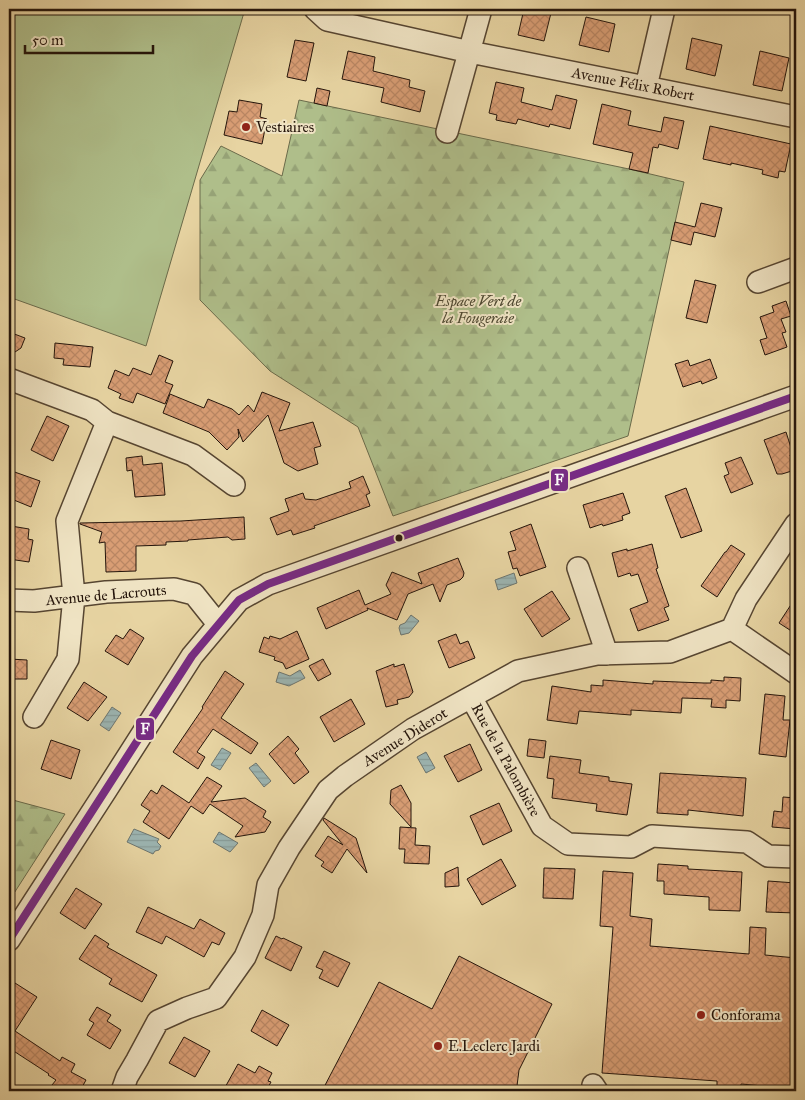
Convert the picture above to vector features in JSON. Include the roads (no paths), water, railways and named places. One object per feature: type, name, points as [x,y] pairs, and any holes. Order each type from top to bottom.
[{"type":"street","name":"Avenue Félix Robert","points":[[315,9],[327,20],[470,52],[796,117]]},
{"type":"street","points":[[447,132],[481,9]]},
{"type":"street","points":[[646,86],[664,9]]},
{"type":"street","points":[[758,282],[796,268]]},
{"type":"street","points":[[9,379],[92,410],[107,422],[194,455],[234,485]]},
{"type":"street","points":[[9,940],[192,656],[239,600],[268,584],[796,396]]},
{"type":"street","points":[[34,717],[68,659],[74,596],[67,521],[107,422]]},
{"type":"street","points":[[796,524],[746,599],[732,629],[796,673]]},
{"type":"street","points":[[578,568],[607,654]]},
{"type":"street","name":"Avenue de Lacrouts","points":[[9,600],[34,601],[106,592],[174,588],[194,594],[218,624]]},
{"type":"street","name":"Avenue Diderot","points":[[122,1091],[127,1077],[158,1021],[216,998],[245,957],[263,915],[268,885],[289,848],[328,790],[345,776],[413,729],[518,671],[597,654],[670,652],[732,629]]},
{"type":"street","name":"Rue de la Palombière","points":[[471,697],[542,826],[568,844],[631,847],[652,836],[747,842],[768,856],[796,857]]},
{"type":"water","points":[[514,573],[517,583],[498,590],[495,580]]},
{"type":"water","points":[[411,615],[419,621],[409,633],[401,635],[400,625],[405,623]]},
{"type":"water","points":[[300,670],[305,678],[289,686],[276,682],[279,672],[290,676]]},
{"type":"water","points":[[112,707],[121,713],[109,731],[100,725]]},
{"type":"water","points":[[222,748],[231,753],[220,770],[211,765]]},
{"type":"water","points":[[426,752],[435,768],[426,773],[417,757]]},
{"type":"water","points":[[256,763],[271,781],[264,787],[249,768]]},
{"type":"water","points":[[134,829],[159,839],[157,842],[161,846],[159,850],[153,854],[127,842]]},
{"type":"water","points":[[219,832],[238,843],[230,852],[213,842]]},
{"type":"place","name":"Vestiaires","points":[[246,127]]},
{"type":"place","name":"Conforama","points":[[701,1015]]},
{"type":"place","name":"E.Leclerc Jardi","points":[[438,1046]]},
{"type":"park label","name":"Espace Vert de la Fougeraie","points":[[478,310]]}]
